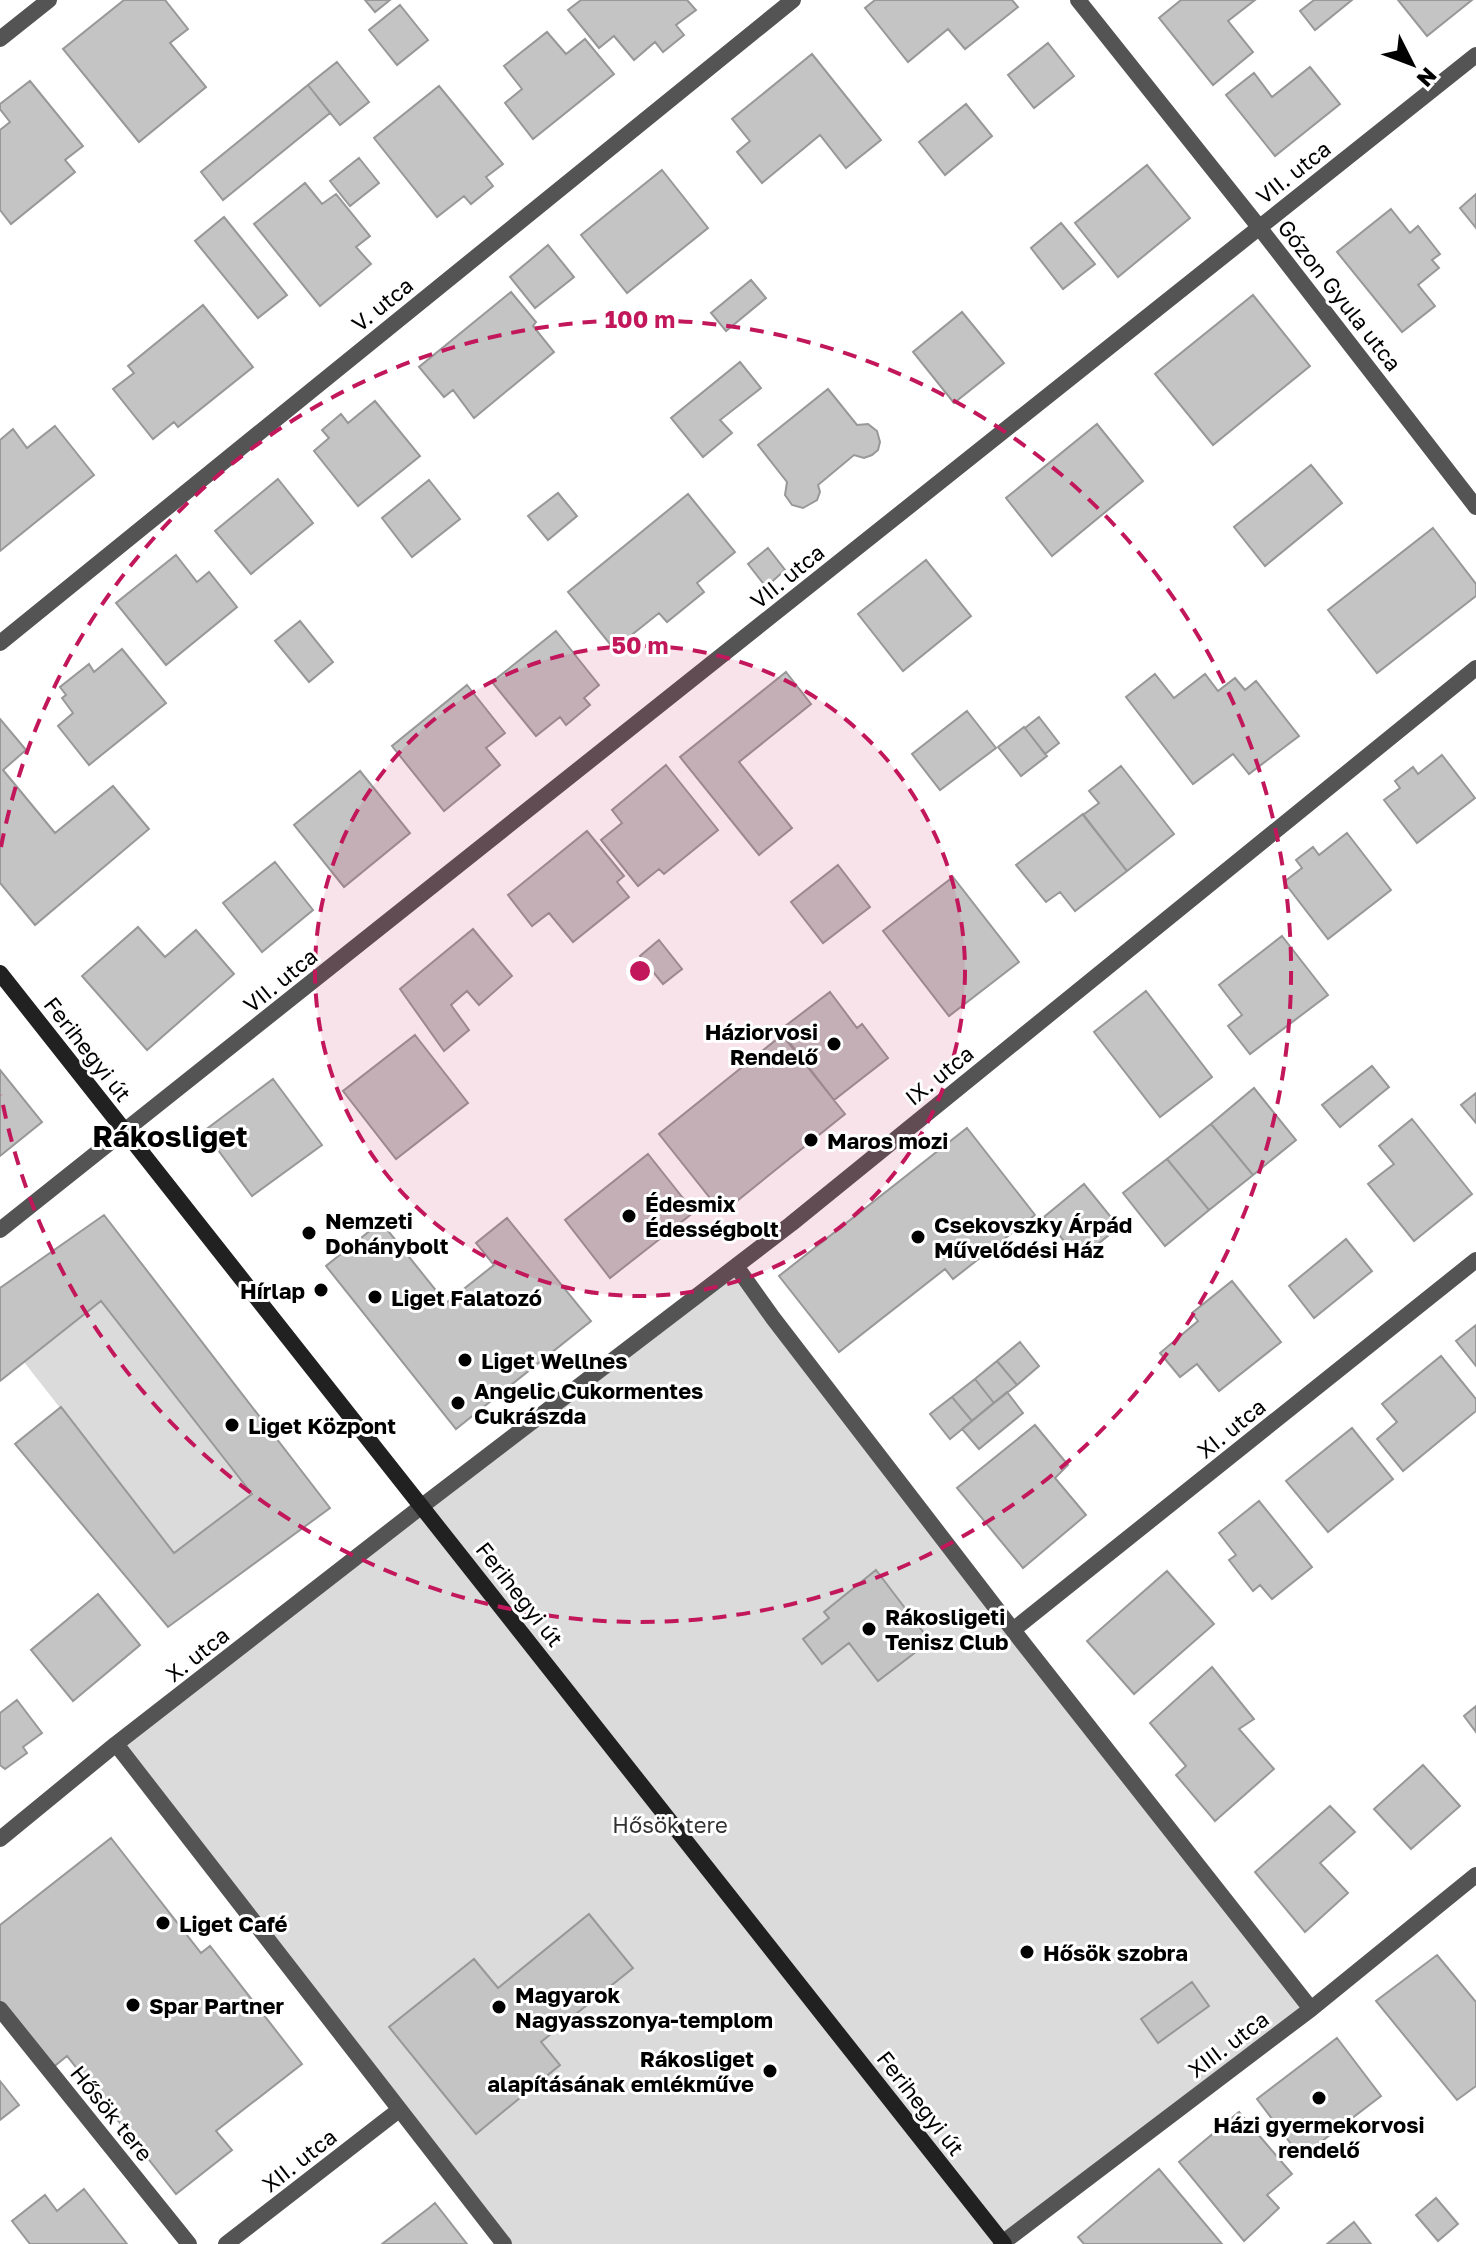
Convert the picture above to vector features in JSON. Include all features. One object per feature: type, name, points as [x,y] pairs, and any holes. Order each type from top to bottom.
[{"type":"street","points":[[0,39],[49,0]]},
{"type":"street","name":"V. utca","points":[[0,643],[793,0]]},
{"type":"street","name":"Gózon Gyula utca","points":[[1078,0],[1476,507]]},
{"type":"street","name":"VII. utca","points":[[0,1230],[1476,55]]},
{"type":"street","name":"IX. utca","points":[[422,1506],[791,1224],[1476,668]]},
{"type":"street","name":"Ferihegyi út","points":[[0,973],[1002,2244]]},
{"type":"street","name":"XI. utca","points":[[1013,1630],[1476,1260]]},
{"type":"street","points":[[736,1266],[1013,1630],[1311,2009]]},
{"type":"street","name":"X. utca","points":[[0,1839],[116,1744],[422,1506]]},
{"type":"street","points":[[116,1744],[504,2244]]},
{"type":"street","name":"XIII. utca","points":[[1002,2244],[1311,2009],[1476,1875]]},
{"type":"street","name":"Hősök tere","points":[[0,2009],[189,2244]]},
{"type":"street","name":"XII. utca","points":[[226,2244],[399,2110]]},
{"type":"green space","name":"Hősök tere","points":[[736,1266],[1311,2009],[1001,2244],[504,2244],[116,1744]]},
{"type":"green space","points":[[101,1301],[252,1494],[174,1553],[24,1362]]},
{"type":"building","points":[[124,0],[165,0],[188,29],[170,43],[206,87],[139,142],[63,49]]},
{"type":"building","points":[[365,0],[390,0],[375,12]]},
{"type":"building","points":[[581,0],[687,0],[696,10],[676,25],[684,35],[663,52],[655,42],[634,60],[614,36],[599,48],[568,10]]},
{"type":"building","points":[[875,0],[1012,0],[1018,7],[965,49],[948,29],[908,62],[865,8]]},
{"type":"building","points":[[1181,0],[1255,0],[1228,21],[1253,52],[1213,85],[1159,18]]},
{"type":"building","points":[[1314,0],[1352,0],[1315,30],[1300,11]]},
{"type":"building","points":[[1398,0],[1472,0],[1427,36]]},
{"type":"building","points":[[400,5],[428,40],[397,65],[369,30]]},
{"type":"building","points":[[547,32],[566,54],[585,39],[614,74],[533,139],[505,103],[522,89],[504,66]]},
{"type":"building","points":[[1048,43],[1074,76],[1034,108],[1008,75]]},
{"type":"building","points":[[812,54],[881,140],[846,168],[820,135],[762,183],[737,152],[750,141],[732,119]]},
{"type":"building","points":[[337,62],[369,102],[340,125],[308,85]]},
{"type":"building","points":[[1310,67],[1340,104],[1275,156],[1226,95],[1254,73],[1272,97]]},
{"type":"building","points":[[30,81],[83,146],[65,160],[75,172],[11,224],[0,210],[0,130],[10,122],[0,109],[0,104]]},
{"type":"building","points":[[308,85],[330,113],[223,200],[201,172]]},
{"type":"building","points":[[439,86],[503,164],[486,177],[493,186],[471,204],[464,196],[437,217],[374,138]]},
{"type":"building","points":[[966,104],[992,136],[945,175],[919,142]]},
{"type":"building","points":[[359,158],[379,183],[350,206],[330,181]]},
{"type":"building","points":[[1147,165],[1190,218],[1118,277],[1075,223]]},
{"type":"building","points":[[662,170],[708,228],[627,293],[581,235]]},
{"type":"building","points":[[305,183],[322,204],[336,194],[370,236],[356,247],[371,264],[320,306],[254,224]]},
{"type":"building","points":[[1476,194],[1476,228],[1460,208]]},
{"type":"building","points":[[1391,209],[1410,233],[1418,226],[1440,254],[1432,260],[1439,268],[1418,285],[1435,306],[1402,332],[1337,252]]},
{"type":"building","points":[[224,217],[287,295],[258,318],[195,241]]},
{"type":"building","points":[[1061,223],[1095,264],[1063,289],[1031,248]]},
{"type":"building","points":[[548,245],[574,277],[535,308],[510,277]]},
{"type":"building","points":[[751,280],[766,298],[726,331],[711,313]]},
{"type":"building","points":[[511,292],[536,322],[533,326],[554,352],[474,418],[453,390],[444,397],[419,367]]},
{"type":"building","points":[[1253,295],[1310,366],[1213,445],[1155,374]]},
{"type":"building","points":[[203,305],[253,367],[178,427],[174,422],[153,439],[113,389],[134,373],[128,366]]},
{"type":"building","points":[[962,312],[1004,363],[954,403],[913,352]]},
{"type":"building","points":[[740,362],[761,388],[720,420],[732,433],[703,457],[671,418]]},
{"type":"building","points":[[828,389],[857,425],[868,424],[877,431],[880,442],[878,450],[872,455],[864,458],[854,455],[818,485],[820,492],[817,500],[803,508],[792,505],[785,495],[787,482],[758,445]]},
{"type":"building","points":[[375,401],[420,456],[358,506],[314,451],[329,438],[322,430],[341,414],[348,423]]},
{"type":"building","points":[[1097,424],[1143,481],[1052,556],[1006,498]]},
{"type":"building","points":[[55,426],[94,475],[0,551],[0,440],[13,429],[27,448]]},
{"type":"building","points":[[1311,465],[1342,503],[1265,566],[1234,527]]},
{"type":"building","points":[[278,479],[313,523],[251,574],[215,531]]},
{"type":"building","points":[[429,480],[460,519],[412,557],[382,518]]},
{"type":"building","points":[[558,493],[577,516],[548,540],[528,516]]},
{"type":"building","points":[[688,494],[735,552],[697,583],[704,592],[667,622],[659,613],[614,649],[568,592]]},
{"type":"building","points":[[1433,528],[1476,584],[1476,596],[1377,673],[1328,610]]},
{"type":"building","points":[[768,548],[785,570],[766,587],[748,564]]},
{"type":"building","points":[[176,555],[197,582],[209,572],[237,607],[166,665],[116,603]]},
{"type":"building","points":[[926,560],[971,616],[903,671],[858,614]]},
{"type":"building","points":[[300,621],[333,662],[309,682],[275,641]]},
{"type":"building","points":[[556,631],[599,685],[584,698],[590,705],[566,725],[560,717],[536,736],[492,682]]},
{"type":"building","points":[[122,649],[166,703],[89,765],[58,726],[73,713],[62,698],[66,695],[60,687],[89,664],[94,672]]},
{"type":"building","points":[[786,672],[811,704],[739,762],[792,828],[759,855],[680,757]]},
{"type":"building","points":[[1155,674],[1174,698],[1205,674],[1218,691],[1235,678],[1245,690],[1256,681],[1299,736],[1249,774],[1233,754],[1193,784],[1126,697]]},
{"type":"building","points":[[467,685],[505,733],[486,748],[500,765],[444,811],[392,746]]},
{"type":"building","points":[[967,711],[996,748],[940,790],[912,754]]},
{"type":"building","points":[[1039,717],[1059,743],[1045,754],[1025,728]]},
{"type":"building","points":[[0,719],[26,750],[3,770],[55,833],[113,786],[149,829],[35,925],[0,883]]},
{"type":"building","points":[[1024,727],[1047,756],[1021,776],[998,747]]},
{"type":"building","points":[[1442,755],[1475,798],[1417,843],[1384,800],[1400,788],[1395,781],[1413,767],[1418,774]]},
{"type":"building","points":[[666,765],[718,830],[664,874],[659,869],[638,886],[601,840],[622,823],[612,810]]},
{"type":"building","points":[[1121,766],[1174,834],[1127,871],[1083,815],[1099,803],[1089,791]]},
{"type":"building","points":[[360,771],[410,833],[344,887],[294,825]]},
{"type":"building","points":[[1083,814],[1127,871],[1075,911],[1060,892],[1046,902],[1016,865]]},
{"type":"building","points":[[587,831],[624,876],[617,882],[629,897],[573,942],[549,913],[532,926],[508,895]]},
{"type":"building","points":[[1347,833],[1391,890],[1328,939],[1284,882],[1302,868],[1296,860],[1313,847],[1319,855]]},
{"type":"building","points":[[275,862],[313,910],[262,952],[223,903]]},
{"type":"building","points":[[838,865],[870,907],[823,943],[791,902]]},
{"type":"building","points":[[953,877],[1019,962],[949,1016],[883,931]]},
{"type":"building","points":[[138,927],[165,957],[196,930],[234,974],[147,1050],[82,976]]},
{"type":"building","points":[[473,929],[512,976],[479,1005],[467,991],[451,1005],[469,1030],[444,1051],[400,989]]},
{"type":"building","points":[[1282,936],[1328,995],[1250,1054],[1228,1026],[1242,1015],[1219,985]]},
{"type":"building","points":[[659,940],[682,969],[663,984],[640,956]]},
{"type":"building","points":[[1146,991],[1212,1077],[1160,1117],[1094,1032]]},
{"type":"building","name":"Háziorvosi Rendelő","points":[[830,992],[857,1028],[862,1024],[888,1058],[834,1100],[780,1030]]},
{"type":"building","points":[[415,1035],[468,1103],[396,1159],[343,1091]]},
{"type":"building","points":[[782,1035],[845,1114],[722,1213],[659,1134]]},
{"type":"building","points":[[1372,1066],[1389,1087],[1340,1127],[1322,1105]]},
{"type":"building","points":[[0,1070],[42,1122],[0,1156]]},
{"type":"building","points":[[273,1079],[322,1145],[252,1196],[204,1131]]},
{"type":"building","points":[[1254,1088],[1296,1140],[1253,1175],[1211,1124]]},
{"type":"building","points":[[1476,1093],[1476,1123],[1461,1105]]},
{"type":"building","points":[[1412,1119],[1472,1194],[1414,1241],[1368,1184],[1394,1164],[1379,1146]]},
{"type":"building","points":[[1211,1124],[1253,1175],[1209,1210],[1167,1159]]},
{"type":"building","name":"Csekovszky Árpád Művelődési Ház","points":[[967,1128],[1035,1215],[953,1279],[945,1269],[839,1352],[779,1276]]},
{"type":"building","name":"Édesmix Édességbolt","points":[[648,1154],[694,1212],[610,1278],[565,1220]]},
{"type":"building","points":[[1167,1159],[1209,1210],[1165,1246],[1123,1193]]},
{"type":"building","points":[[1084,1184],[1119,1227],[1079,1259],[1044,1217]]},
{"type":"building","name":"Liget Központ","points":[[104,1215],[330,1508],[168,1627],[15,1444],[61,1407],[174,1553],[252,1494],[101,1301],[0,1381],[0,1288]]},
{"type":"building","points":[[507,1218],[591,1321],[456,1429],[326,1266],[381,1222],[446,1303],[494,1265],[476,1243]]},
{"type":"building","points":[[1346,1239],[1372,1271],[1314,1318],[1289,1286]]},
{"type":"building","points":[[1232,1281],[1281,1342],[1219,1391],[1197,1364],[1180,1377],[1160,1353],[1198,1321],[1192,1313]]},
{"type":"building","points":[[1476,1325],[1476,1366],[1456,1341]]},
{"type":"building","points":[[1020,1342],[1039,1366],[1017,1385],[997,1361]]},
{"type":"building","points":[[1441,1356],[1476,1399],[1476,1411],[1403,1471],[1377,1439],[1397,1422],[1382,1404]]},
{"type":"building","points":[[997,1361],[1017,1385],[994,1403],[975,1379]]},
{"type":"building","points":[[975,1379],[994,1403],[972,1421],[952,1397]]},
{"type":"building","points":[[1007,1392],[1023,1413],[979,1449],[962,1429]]},
{"type":"building","points":[[952,1397],[972,1421],[950,1439],[930,1414]]},
{"type":"building","points":[[1035,1425],[1068,1465],[1055,1478],[1086,1515],[1023,1568],[957,1488]]},
{"type":"building","points":[[1352,1428],[1393,1479],[1328,1532],[1286,1481]]},
{"type":"building","points":[[1259,1501],[1312,1567],[1272,1599],[1260,1585],[1253,1591],[1229,1560],[1236,1555],[1219,1533]]},
{"type":"building","name":"Rákosligeti Tenisz Club","points":[[876,1570],[930,1641],[878,1681],[849,1643],[822,1664],[803,1639],[829,1618],[824,1612]]},
{"type":"building","points":[[1167,1571],[1214,1624],[1134,1694],[1087,1641]]},
{"type":"building","points":[[98,1594],[140,1645],[73,1701],[31,1650]]},
{"type":"building","points":[[1212,1667],[1254,1719],[1239,1729],[1274,1769],[1215,1821],[1176,1775],[1186,1766],[1150,1723]]},
{"type":"building","points":[[17,1700],[42,1733],[23,1747],[27,1753],[5,1769],[0,1765],[0,1713]]},
{"type":"building","points":[[1476,1706],[1476,1732],[1464,1716]]},
{"type":"building","points":[[1423,1765],[1460,1806],[1411,1849],[1374,1809]]},
{"type":"building","points":[[1330,1806],[1355,1832],[1320,1863],[1348,1893],[1305,1932],[1255,1872]]},
{"type":"building","points":[[111,1838],[201,1953],[210,1946],[302,2064],[216,2131],[232,2150],[176,2194],[67,2056],[51,2069],[0,2004],[0,1925]]},
{"type":"building","name":"Magyarok Nagyasszonya-templom","points":[[589,1914],[633,1968],[541,2042],[560,2065],[476,2134],[389,2027],[474,1959],[498,1988]]},
{"type":"building","points":[[1437,1955],[1476,2002],[1476,2086],[1457,2100],[1376,2001]]},
{"type":"building","points":[[1192,1982],[1209,2006],[1158,2043],[1141,2019]]},
{"type":"building","name":"Házi gyermekorvosi rendelő","points":[[1337,2038],[1381,2096],[1301,2157],[1257,2099]]},
{"type":"building","points":[[0,2081],[19,2105],[0,2120]]},
{"type":"building","points":[[1239,2112],[1292,2174],[1267,2195],[1279,2208],[1244,2241],[1179,2162]]},
{"type":"building","points":[[1159,2169],[1222,2244],[1084,2244],[1078,2237]]},
{"type":"building","points":[[84,2189],[127,2244],[30,2244],[12,2221],[45,2195],[57,2211]]},
{"type":"building","points":[[1436,2198],[1458,2224],[1438,2241],[1416,2215]]},
{"type":"building","points":[[435,2203],[467,2244],[382,2244],[429,2208]]},
{"type":"building","points":[[1354,2222],[1371,2244],[1327,2244]]},
{"type":"place","name":"Háziorvosi Rendelő","points":[[834,1044]]},
{"type":"place","name":"Maros mozi","points":[[811,1140]]},
{"type":"place","name":"Édesmix Édességbolt","points":[[629,1216]]},
{"type":"place","name":"Nemzeti Dohánybolt","points":[[309,1233]]},
{"type":"place","name":"Csekovszky Árpád Művelődési Ház","points":[[918,1237]]},
{"type":"place","name":"Hírlap","points":[[321,1290]]},
{"type":"place","name":"Liget Falatozó","points":[[375,1297]]},
{"type":"place","name":"Liget Wellnes","points":[[465,1360]]},
{"type":"place","name":"Angelic Cukormentes Cukrászda","points":[[458,1403]]},
{"type":"place","name":"Liget Központ","points":[[232,1425]]},
{"type":"place","name":"Rákosligeti Tenisz Club","points":[[869,1629]]},
{"type":"place","name":"Liget Café","points":[[163,1923]]},
{"type":"place","name":"Hősök szobra","points":[[1027,1952]]},
{"type":"place","name":"Spar Partner","points":[[133,2005]]},
{"type":"place","name":"Magyarok Nagyasszonya-templom","points":[[499,2007]]},
{"type":"place","name":"Rákosliget alapításának emlékműve","points":[[770,2071]]},
{"type":"place","name":"Házi gyermekorvosi rendelő","points":[[1319,2098]]},
{"type":"district","name":"Rákosliget","points":[[170,1136]]}]
